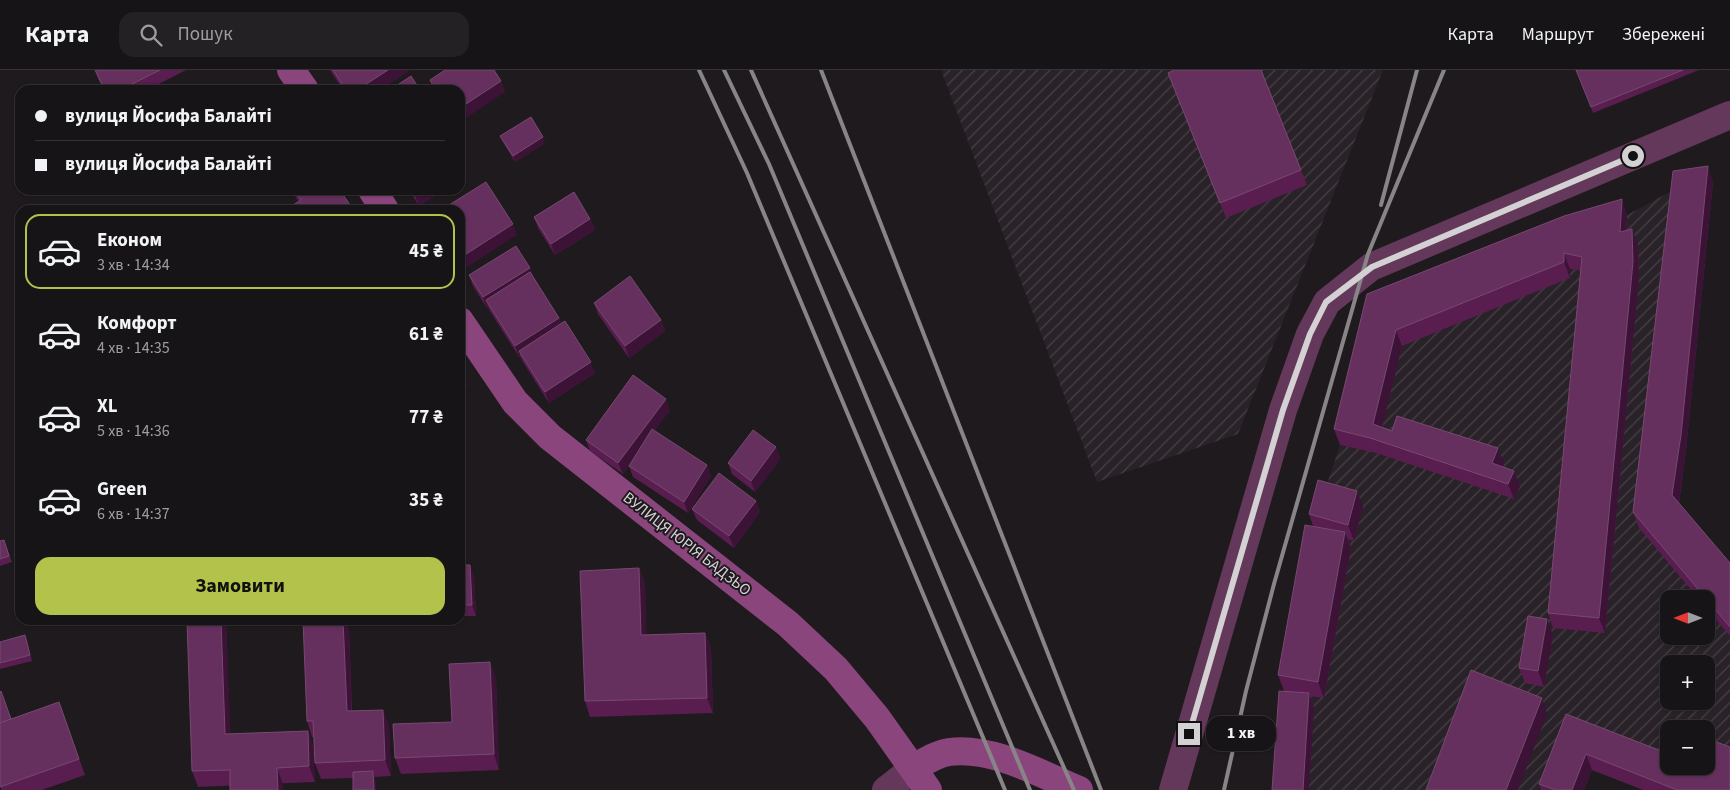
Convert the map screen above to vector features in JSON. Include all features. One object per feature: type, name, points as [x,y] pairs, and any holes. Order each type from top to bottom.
[{"type":"street","points":[[291,70],[302,85]]},
{"type":"street","points":[[1173,790],[1283,410],[1310,334],[1326,302],[1372,267],[1730,114]]},
{"type":"street","name":"ВУЛИЦЯ ЮРІЯ БАДЗЬО","points":[[465,328],[515,402],[550,437],[788,624],[836,669],[877,718],[921,779]]},
{"type":"street","points":[[886,790],[921,779],[930,758],[948,752],[970,752],[1006,761],[1079,790]]},
{"type":"shaded area","points":[[941,70],[1383,70],[1238,434],[1097,482]]},
{"type":"shaded area","points":[[1713,182],[1686,450],[1678,511],[1730,572],[1730,790],[1645,790],[1592,770],[1584,790],[1279,790],[1323,496],[1340,445],[1372,310],[1570,232],[1627,215],[1679,187]]},
{"type":"building","points":[[95,70],[160,70],[130,85],[102,85]]},
{"type":"building","points":[[333,70],[388,70],[365,85],[343,85]]},
{"type":"building","points":[[445,70],[494,70],[501,81],[465,105],[465,85],[433,85],[430,80]]},
{"type":"building","points":[[1174,70],[1261,70],[1301,170],[1220,203],[1168,73]]},
{"type":"building","points":[[1576,70],[1683,70],[1591,107]]},
{"type":"building","points":[[411,76],[417,85],[398,85]]},
{"type":"building","points":[[531,117],[543,137],[513,156],[500,136]]},
{"type":"building","points":[[1708,166],[1681,435],[1672,495],[1730,563],[1730,627],[1715,609],[1715,590],[1699,590],[1633,512],[1673,171]]},
{"type":"building","points":[[486,182],[513,224],[465,255],[465,205],[449,205]]},
{"type":"building","points":[[574,192],[590,219],[551,244],[534,217]]},
{"type":"building","points":[[298,195],[343,195],[350,205],[293,205],[301,200]]},
{"type":"building","points":[[1622,199],[1620,232],[1632,229],[1633,262],[1599,618],[1548,613],[1582,257],[1564,253],[1564,262],[1396,330],[1373,424],[1392,431],[1397,416],[1498,448],[1492,463],[1514,471],[1508,484],[1370,438],[1334,429],[1367,294],[1564,216]]},
{"type":"building","points":[[516,246],[530,268],[483,297],[469,275]]},
{"type":"building","points":[[530,272],[559,318],[515,346],[486,300]]},
{"type":"building","points":[[630,276],[661,320],[625,346],[594,303]]},
{"type":"building","points":[[565,321],[591,362],[545,392],[519,351]]},
{"type":"building","points":[[633,375],[666,399],[618,463],[586,440]]},
{"type":"building","points":[[652,429],[707,465],[684,502],[629,466]]},
{"type":"building","points":[[753,430],[776,447],[751,481],[728,463]]},
{"type":"building","points":[[719,473],[756,501],[729,536],[692,509]]},
{"type":"building","points":[[1318,480],[1357,491],[1348,525],[1309,514]]},
{"type":"building","points":[[1305,525],[1345,532],[1318,682],[1278,675]]},
{"type":"building","points":[[4,540],[9,556],[0,559],[0,541]]},
{"type":"building","points":[[465,565],[470,565],[472,605],[465,605]]},
{"type":"building","points":[[639,568],[641,635],[705,633],[707,698],[585,701],[580,571]]},
{"type":"building","points":[[1528,616],[1547,619],[1538,671],[1519,668]]},
{"type":"building","points":[[187,625],[221,625],[225,734],[308,731],[309,766],[277,768],[278,790],[230,790],[230,770],[192,771]]},
{"type":"building","points":[[303,625],[343,625],[347,711],[383,710],[385,760],[315,763],[313,721],[307,721]]},
{"type":"building","points":[[25,635],[30,655],[0,663],[0,642]]},
{"type":"building","points":[[490,662],[494,754],[395,758],[393,724],[452,722],[449,664]]},
{"type":"building","points":[[1471,670],[1542,698],[1506,790],[1426,790]]},
{"type":"building","points":[[1279,691],[1309,693],[1303,790],[1272,790]]},
{"type":"building","points":[[0,692],[11,719],[0,723]]},
{"type":"building","points":[[59,702],[79,759],[0,787],[0,723]]},
{"type":"building","points":[[1566,714],[1660,751],[1660,775],[1715,775],[1715,741],[1730,747],[1730,790],[1677,790],[1586,754],[1572,790],[1556,790],[1539,784]]},
{"type":"building","points":[[373,771],[374,790],[353,790],[353,772]]},
{"type":"railway","points":[[699,70],[747,173],[1005,790]]},
{"type":"railway","points":[[724,70],[769,164],[1030,790]]},
{"type":"railway","points":[[751,70],[1074,790]]},
{"type":"railway","points":[[821,70],[1101,790]]},
{"type":"railway","points":[[1381,205],[1417,70]]},
{"type":"railway","points":[[1224,790],[1246,691],[1274,584],[1368,254],[1444,70]]},
{"type":"route","points":[[1189,734],[1283,410],[1310,334],[1326,302],[1372,267],[1633,156]]}]
